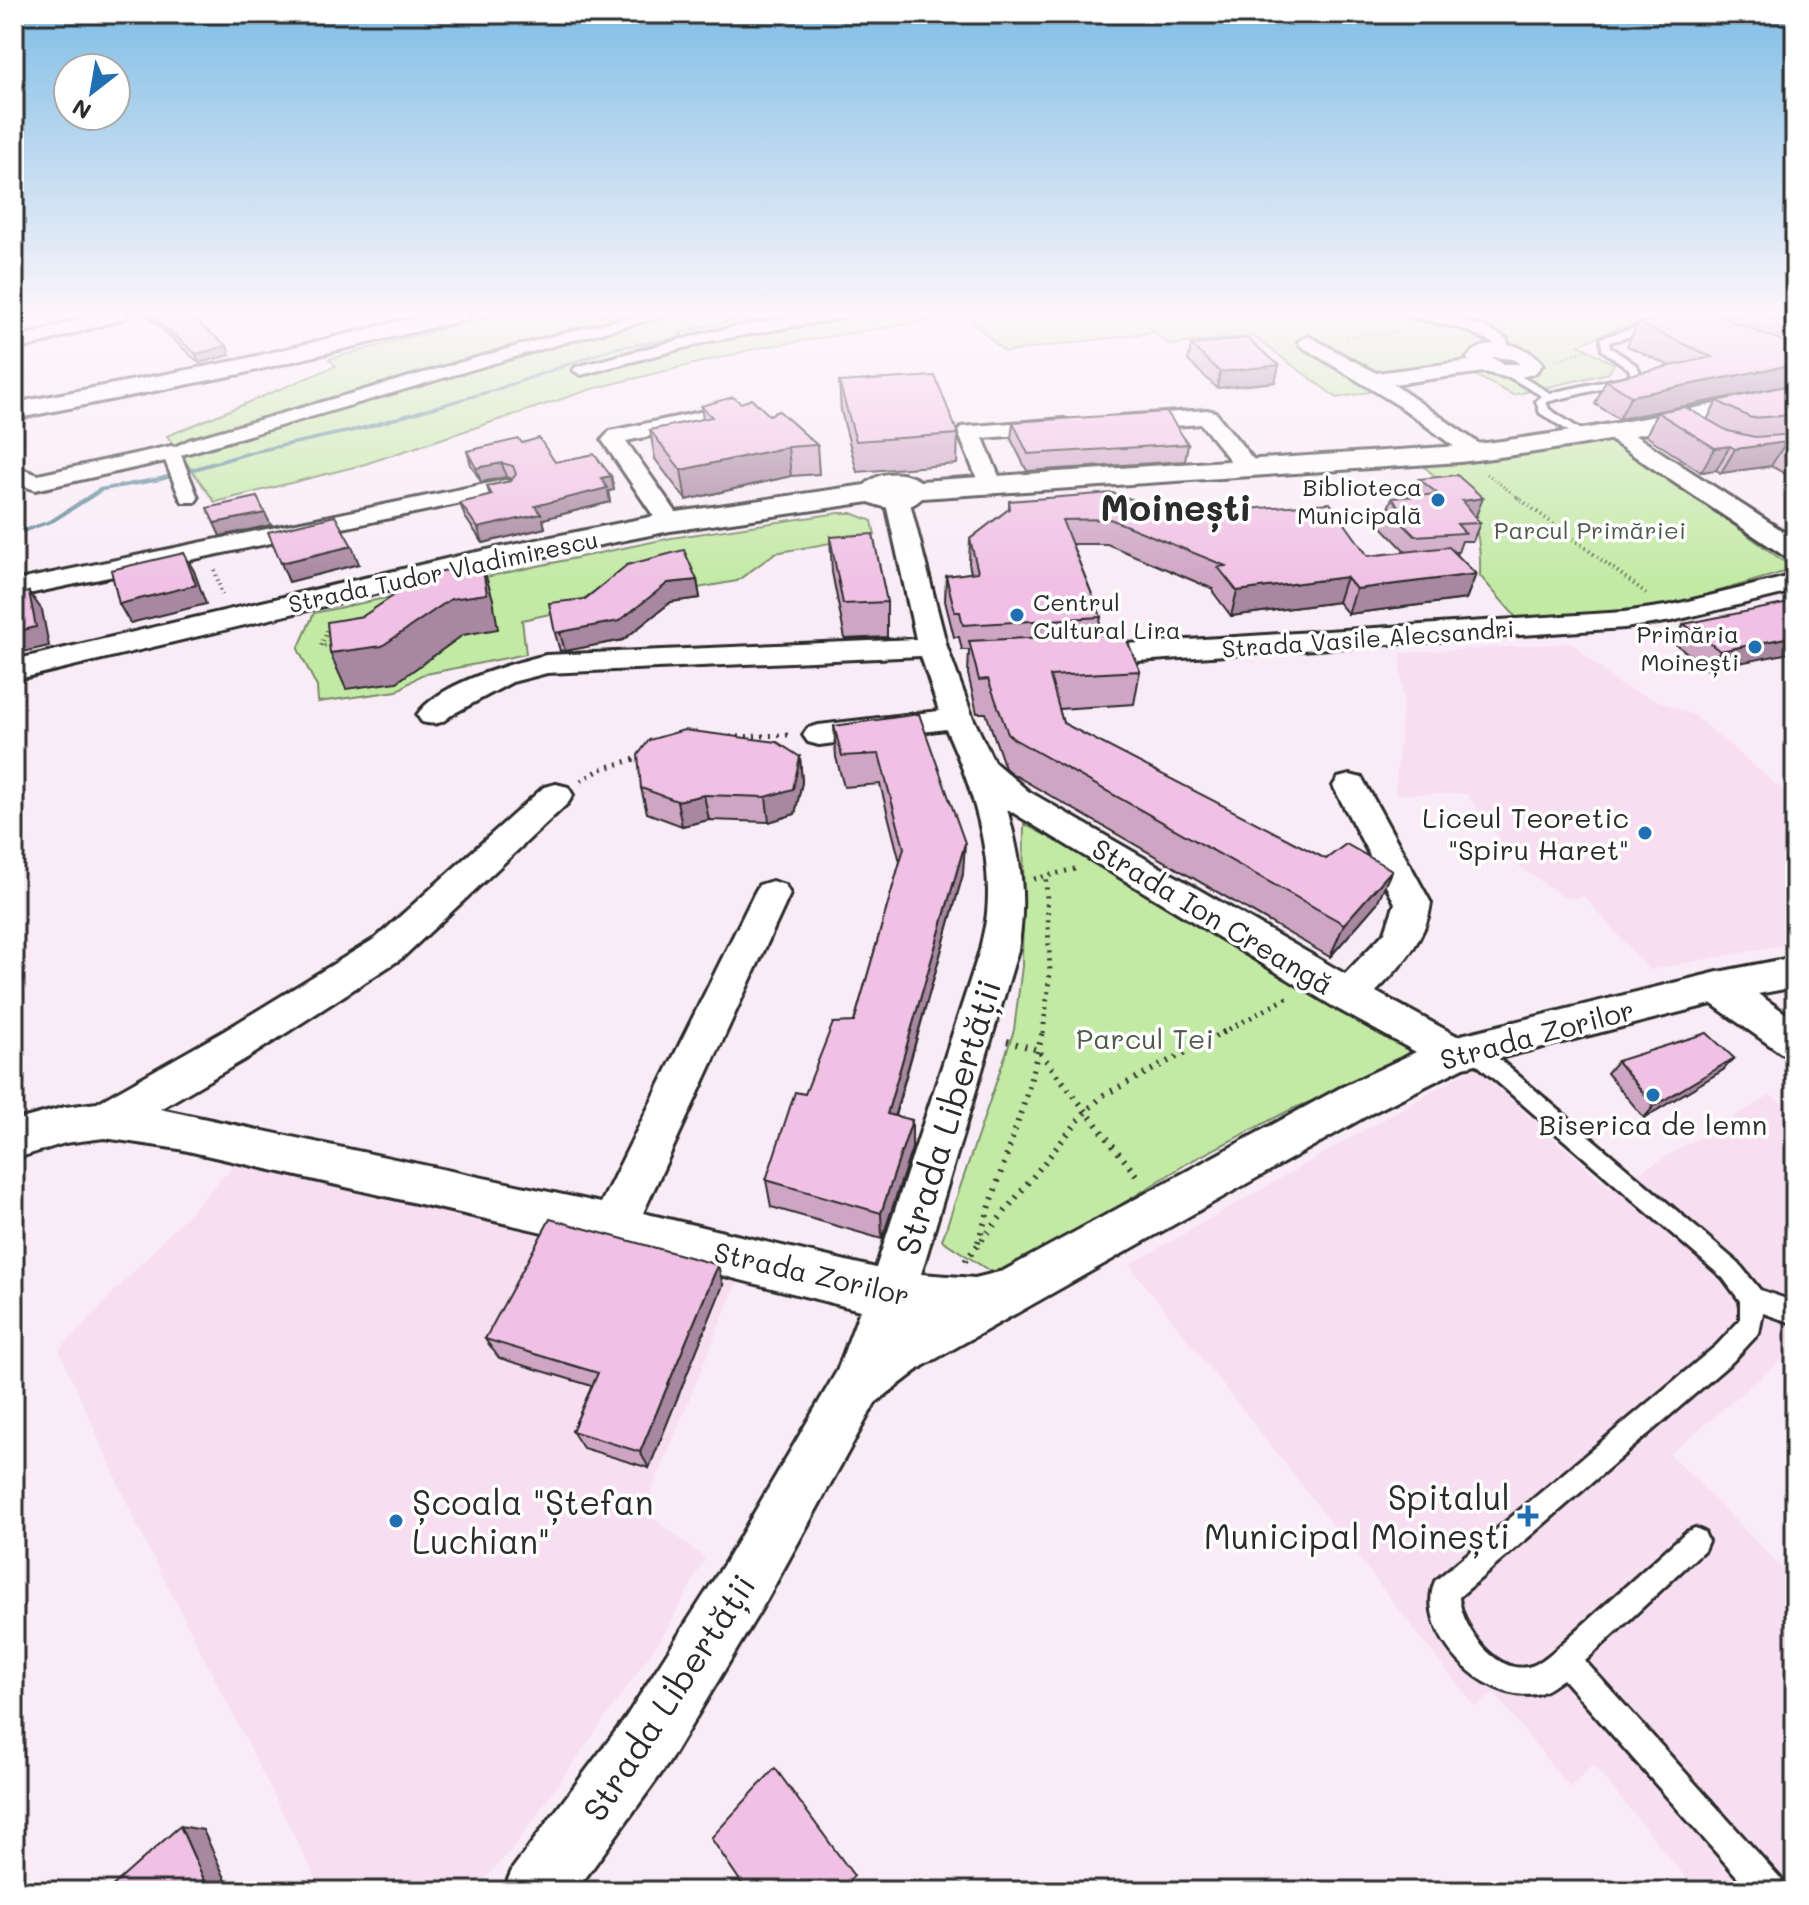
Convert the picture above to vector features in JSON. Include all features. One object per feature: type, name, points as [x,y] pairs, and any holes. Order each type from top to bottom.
[{"type":"street","points":[[14,411],[55,403]]},
{"type":"street","points":[[14,473],[35,483],[171,453],[335,403]]},
{"type":"street","points":[[1409,403],[1428,415],[1468,453]]},
{"type":"street","name":"Strada Tudor Vladimirescu","points":[[14,670],[343,592],[670,522],[895,494],[1468,453],[1678,421],[1756,403]]},
{"type":"street","points":[[991,486],[969,432],[1207,417],[1249,469]]},
{"type":"street","points":[[670,522],[613,440],[618,436],[700,419]]},
{"type":"street","points":[[1678,421],[1702,436]]},
{"type":"street","points":[[1614,432],[1795,551]]},
{"type":"street","points":[[171,453],[189,498]]},
{"type":"street","points":[[14,589],[505,487]]},
{"type":"street","name":"Strada Libertății","points":[[536,1891],[646,1742],[746,1581],[857,1386],[912,1297],[1006,912],[998,838],[980,768],[957,718],[935,656],[895,494]]},
{"type":"street","name":"Strada Vasile Alecsandri","points":[[1050,657],[1448,634],[1624,620],[1672,613],[1795,583]]},
{"type":"street","points":[[433,715],[440,708],[501,676],[546,664],[935,656],[970,662]]},
{"type":"street","points":[[819,735],[957,718]]},
{"type":"street","name":"Strada Ion Creangă","points":[[980,768],[1016,799],[1334,988],[1463,1050]]},
{"type":"street","points":[[1334,988],[1406,932],[1413,917],[1413,903],[1350,786]]},
{"type":"street","points":[[104,1120],[238,1043],[389,948],[556,795]]},
{"type":"street","points":[[998,838],[1024,816],[1044,816]]},
{"type":"street","points":[[613,1227],[772,894]]},
{"type":"street","name":"Strada Zorilor","points":[[14,1140],[65,1125],[104,1120],[179,1130],[912,1297],[975,1301],[1011,1292],[1355,1101],[1463,1050],[1718,987],[1795,972]]},
{"type":"street","points":[[1718,987],[1795,1041]]},
{"type":"street","points":[[857,1386],[885,1361],[909,1346],[1011,1292]]},
{"type":"lane","points":[[1542,403],[1544,411],[1585,437]]},
{"type":"lane","points":[[1463,1050],[1731,1271],[1752,1298],[1795,1313]]},
{"type":"lane","points":[[1695,1541],[1565,1660],[1537,1680],[1512,1680],[1481,1665],[1463,1644],[1447,1617],[1445,1591],[1725,1353],[1751,1325],[1752,1298]]},
{"type":"lane","points":[[1565,1660],[1771,1891]]},
{"type":"path","points":[[1468,453],[1672,613]]},
{"type":"path","points":[[209,548],[229,619]]},
{"type":"path","points":[[343,592],[321,646],[347,644]]},
{"type":"path","points":[[723,739],[819,735]]},
{"type":"path","points":[[556,795],[601,769],[647,756]]},
{"type":"path","points":[[1004,887],[1115,858]]},
{"type":"path","points":[[977,1247],[1038,1050],[1048,1004],[1051,958],[1046,876]]},
{"type":"path","points":[[912,1297],[977,1247],[1086,1111],[1125,1083],[1334,988]]},
{"type":"path","points":[[975,1032],[1038,1050],[1162,1209]]},
{"type":"shaded area","name":"Liceul Teoretic \"Spiru Haret\"","points":[[1571,643],[1621,686],[1694,715],[1795,800],[1795,943],[1649,970],[1584,897],[1564,898],[1520,867],[1466,794],[1395,794],[1403,701],[1400,653]]},
{"type":"shaded area","name":"Spitalul Municipal Moinești","points":[[1474,1067],[1611,1189],[1771,1095],[1795,1114],[1795,1349],[1670,1454],[1795,1581],[1795,1891],[1697,1891],[1593,1765],[1569,1788],[1494,1693],[1475,1707],[1129,1265]]},
{"type":"shaded area","name":"Școala \"Ștefan Luchian\"","points":[[245,1154],[740,1275],[644,1511],[705,1558],[666,1632],[514,1847],[474,1891],[322,1891],[139,1530],[59,1350]]},
{"type":"green space","points":[[247,403],[550,403],[362,465],[215,502],[167,436]]},
{"type":"green space","name":"Parcul Primăriei","points":[[1612,436],[1794,569],[1655,610],[1520,622],[1480,576],[1478,536],[1468,510],[1449,488],[1420,463]]},
{"type":"green space","points":[[852,513],[872,521],[875,535],[775,553],[737,581],[698,588],[688,567],[620,575],[564,611],[522,620],[526,654],[421,675],[397,691],[318,702],[317,687],[298,649],[314,613],[671,538]]},
{"type":"green space","name":"Parcul Tei","points":[[1024,824],[1142,885],[1426,1056],[1292,1109],[1191,1161],[1002,1279],[942,1240],[1014,1030],[1022,966]]},
{"type":"building","points":[[712,403],[756,403],[769,415],[779,411],[817,445],[788,447],[681,470],[650,430],[712,417],[701,406]]},
{"type":"building","points":[[845,403],[946,403],[958,434],[856,441]]},
{"type":"building","points":[[1721,403],[1795,403],[1795,415],[1751,418]]},
{"type":"building","points":[[1685,407],[1728,431],[1755,437],[1795,434],[1795,446],[1786,442],[1735,449],[1730,446],[1715,448],[1657,412]]},
{"type":"building","points":[[1167,412],[1188,444],[1028,454],[1013,422]]},
{"type":"building","points":[[539,438],[555,462],[594,454],[611,476],[601,478],[607,488],[535,506],[541,514],[478,528],[460,503],[492,495],[487,486],[511,481],[516,474],[513,466],[502,463],[476,468],[467,451],[519,439],[522,443]]},
{"type":"building","points":[[1457,475],[1483,498],[1462,501],[1480,523],[1457,524],[1465,533],[1415,536],[1387,508],[1399,507],[1392,498],[1438,494],[1419,479]]},
{"type":"building","points":[[1112,493],[1178,514],[1330,503],[1368,556],[1449,547],[1476,574],[1356,589],[1346,577],[1237,591],[1218,567],[1226,566],[1110,519],[1062,520],[1101,617],[963,625],[960,612],[955,612],[946,576],[978,572],[970,539],[1010,508],[1009,501]]},
{"type":"building","points":[[257,497],[265,513],[214,523],[207,508]]},
{"type":"building","points":[[335,516],[352,546],[281,563],[268,532]]},
{"type":"building","points":[[873,534],[887,602],[843,604],[830,537]]},
{"type":"building","points":[[684,550],[697,580],[668,583],[619,621],[555,633],[549,603],[585,599],[627,565]]},
{"type":"building","points":[[184,553],[196,585],[119,604],[111,570]]},
{"type":"building","points":[[482,564],[487,594],[451,599],[382,646],[330,653],[327,622],[363,616],[426,574]]},
{"type":"building","points":[[29,592],[36,627],[14,632],[14,595]]},
{"type":"building","points":[[1789,603],[1795,607],[1795,636],[1720,651],[1684,624]]},
{"type":"building","points":[[1124,633],[1140,671],[1050,676],[1063,723],[1326,859],[1346,844],[1392,870],[1344,924],[1014,739],[1008,734],[988,679],[979,680],[969,641]]},
{"type":"building","points":[[919,714],[965,843],[887,1114],[912,1120],[881,1213],[766,1180],[795,1092],[805,1094],[833,1023],[854,1022],[904,848],[879,754],[842,756],[834,726]]},
{"type":"building","points":[[684,730],[777,742],[800,757],[793,789],[766,797],[704,795],[677,801],[641,788],[638,755],[649,740]]},
{"type":"building","name":"Biserica de lemn","points":[[1707,1033],[1734,1058],[1654,1106],[1617,1061]]},
{"type":"building","points":[[550,1219],[718,1265],[640,1452],[572,1431],[598,1373],[485,1339]]},
{"type":"building","points":[[775,1768],[854,1876],[841,1891],[747,1891],[711,1838]]},
{"type":"building","points":[[180,1826],[209,1891],[107,1891]]},
{"type":"waterway","points":[[14,534],[52,521],[101,489],[161,479],[251,452],[361,429],[450,403]]},
{"type":"place","name":"Biblioteca Municipală","points":[[1438,500]]},
{"type":"place","name":"Centrul Cultural Lira","points":[[1017,615]]},
{"type":"place","name":"Primăria Moinești","points":[[1755,647]]},
{"type":"place","name":"Liceul Teoretic \"Spiru Haret\"","points":[[1645,833]]},
{"type":"place","name":"Biserica de lemn","points":[[1653,1095]]},
{"type":"place","name":"Spitalul Municipal Moinești","points":[[1528,1516]]},
{"type":"place","name":"Școala \"Ștefan Luchian\"","points":[[396,1521]]},
{"type":"district","name":"Moinești","points":[[1176,506]]}]
